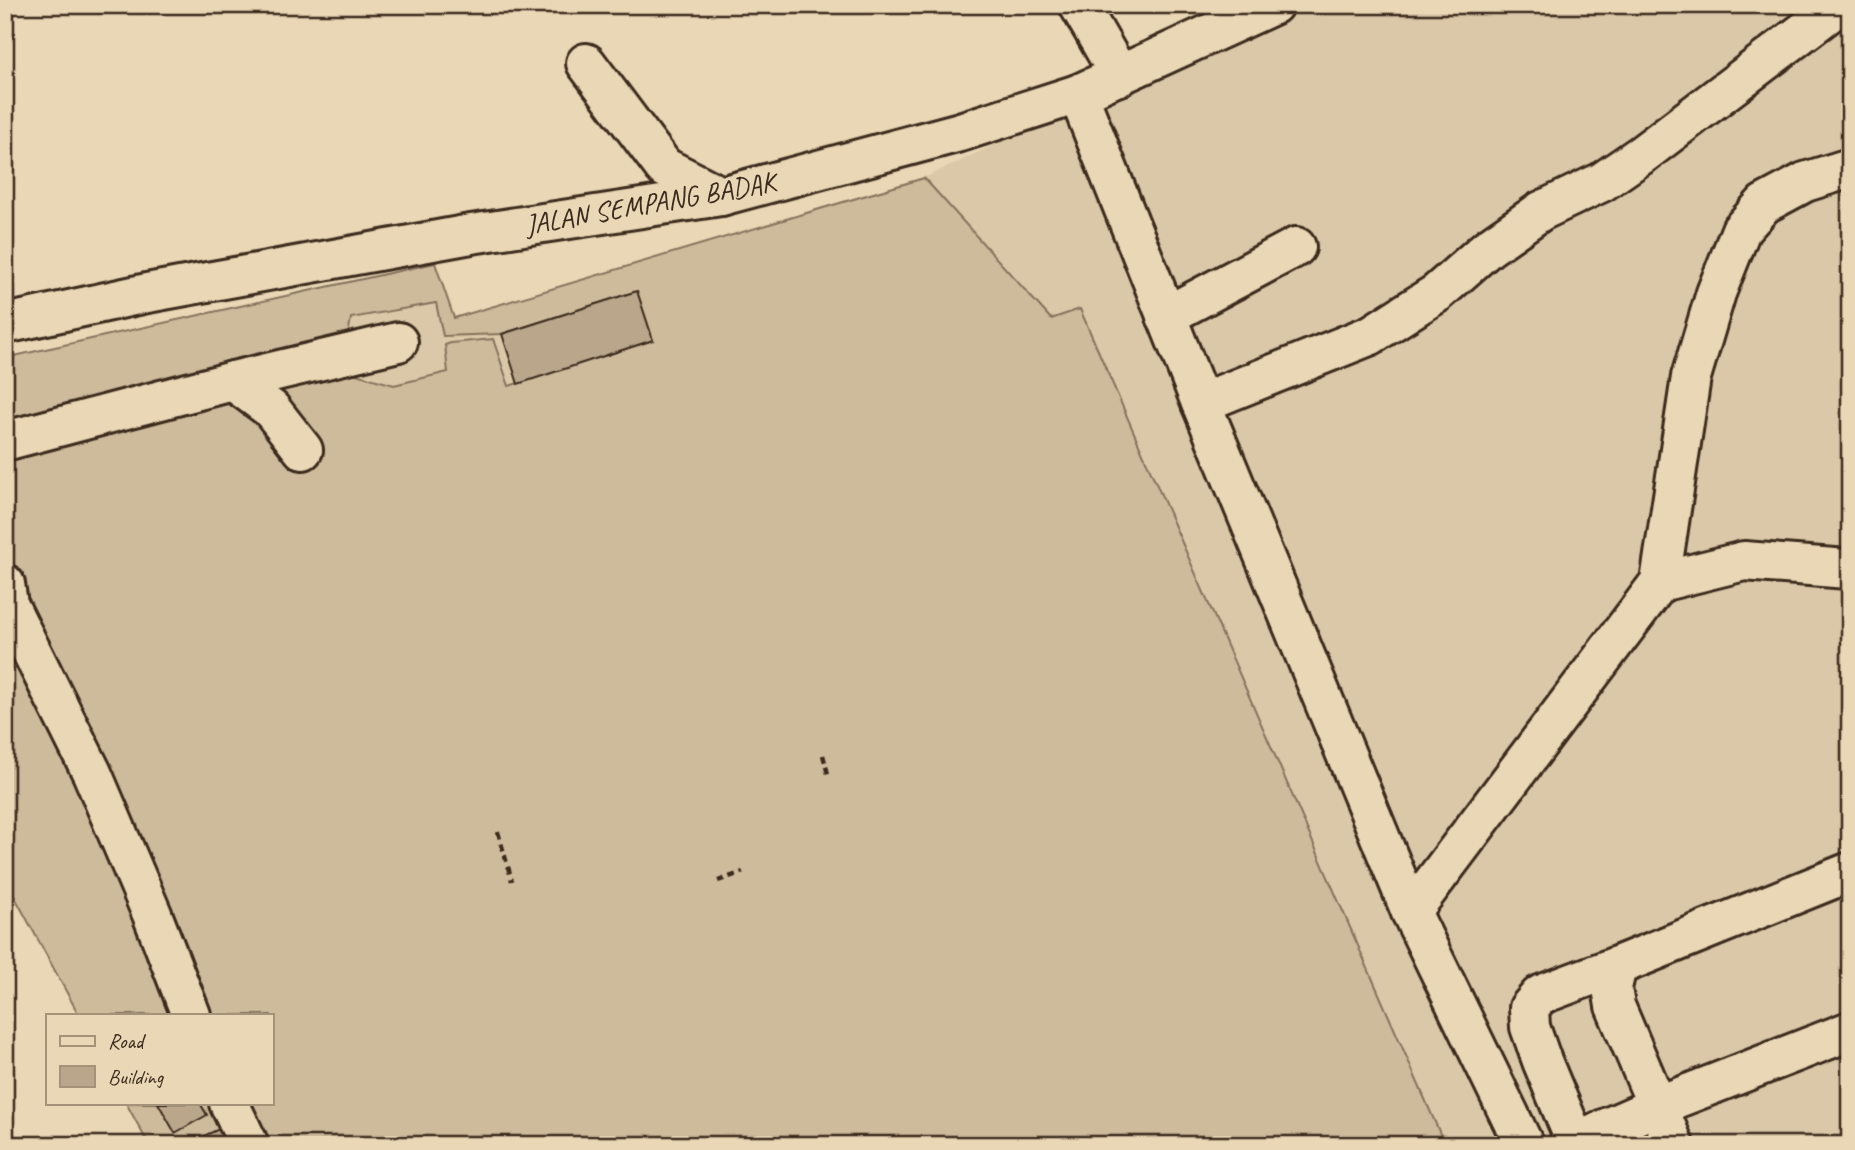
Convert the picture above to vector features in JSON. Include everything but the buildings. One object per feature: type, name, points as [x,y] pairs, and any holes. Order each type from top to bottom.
[{"type":"street","points":[[1079,5],[1120,76]]},
{"type":"street","points":[[1201,403],[1371,335],[1437,293],[1488,248],[1541,211],[1602,182],[1644,153],[1839,5]]},
{"type":"street","name":"JALAN SEMPANG BADAK","points":[[5,324],[147,293],[471,234],[721,196],[960,132],[1078,94],[1269,6]]},
{"type":"street","points":[[586,63],[664,167],[721,196]]},
{"type":"street","points":[[1078,94],[1201,403],[1411,912],[1524,1145]]},
{"type":"street","points":[[1411,912],[1660,582],[1691,377],[1716,293],[1741,230],[1764,204],[1805,182],[1850,168]]},
{"type":"street","points":[[1166,316],[1296,247]]},
{"type":"street","points":[[5,441],[233,381],[398,342]]},
{"type":"street","points":[[233,381],[271,409],[303,450]]},
{"type":"street","points":[[1660,582],[1744,561],[1849,569]]},
{"type":"street","points":[[5,584],[8,604],[92,773],[152,914],[191,1014]]},
{"type":"street","points":[[1850,872],[1540,995],[1528,1008],[1530,1027],[1574,1144],[1657,1106],[1850,1031]]},
{"type":"street","points":[[1617,966],[1612,988],[1615,1006],[1674,1145]]},
{"type":"street","points":[[229,1104],[249,1145]]},
{"type":"path","points":[[823,755],[828,774]]},
{"type":"path","points":[[498,832],[512,881]]},
{"type":"path","points":[[718,881],[743,873]]},
{"type":"shaded area","points":[[1287,5],[1850,5],[1850,1145],[149,1145],[127,1104],[273,1104],[273,1014],[78,1014],[5,879],[5,357],[435,263],[454,318],[924,178]]},
{"type":"shaded area","points":[[924,178],[1051,319],[1080,309],[1445,1145],[262,1145],[243,1104],[273,1104],[273,1014],[204,1014],[29,615],[5,536],[5,452],[342,370],[394,385],[448,372],[445,345],[451,343],[493,339],[509,386],[653,340],[637,291],[502,334],[443,336],[436,303],[351,318],[345,352],[5,434],[5,358],[435,263],[454,318]]},
{"type":"shaded area","points":[[5,601],[186,1014],[78,1014],[5,879]]},
{"type":"shaded area","points":[[127,1104],[224,1104],[243,1145],[149,1145]]}]
